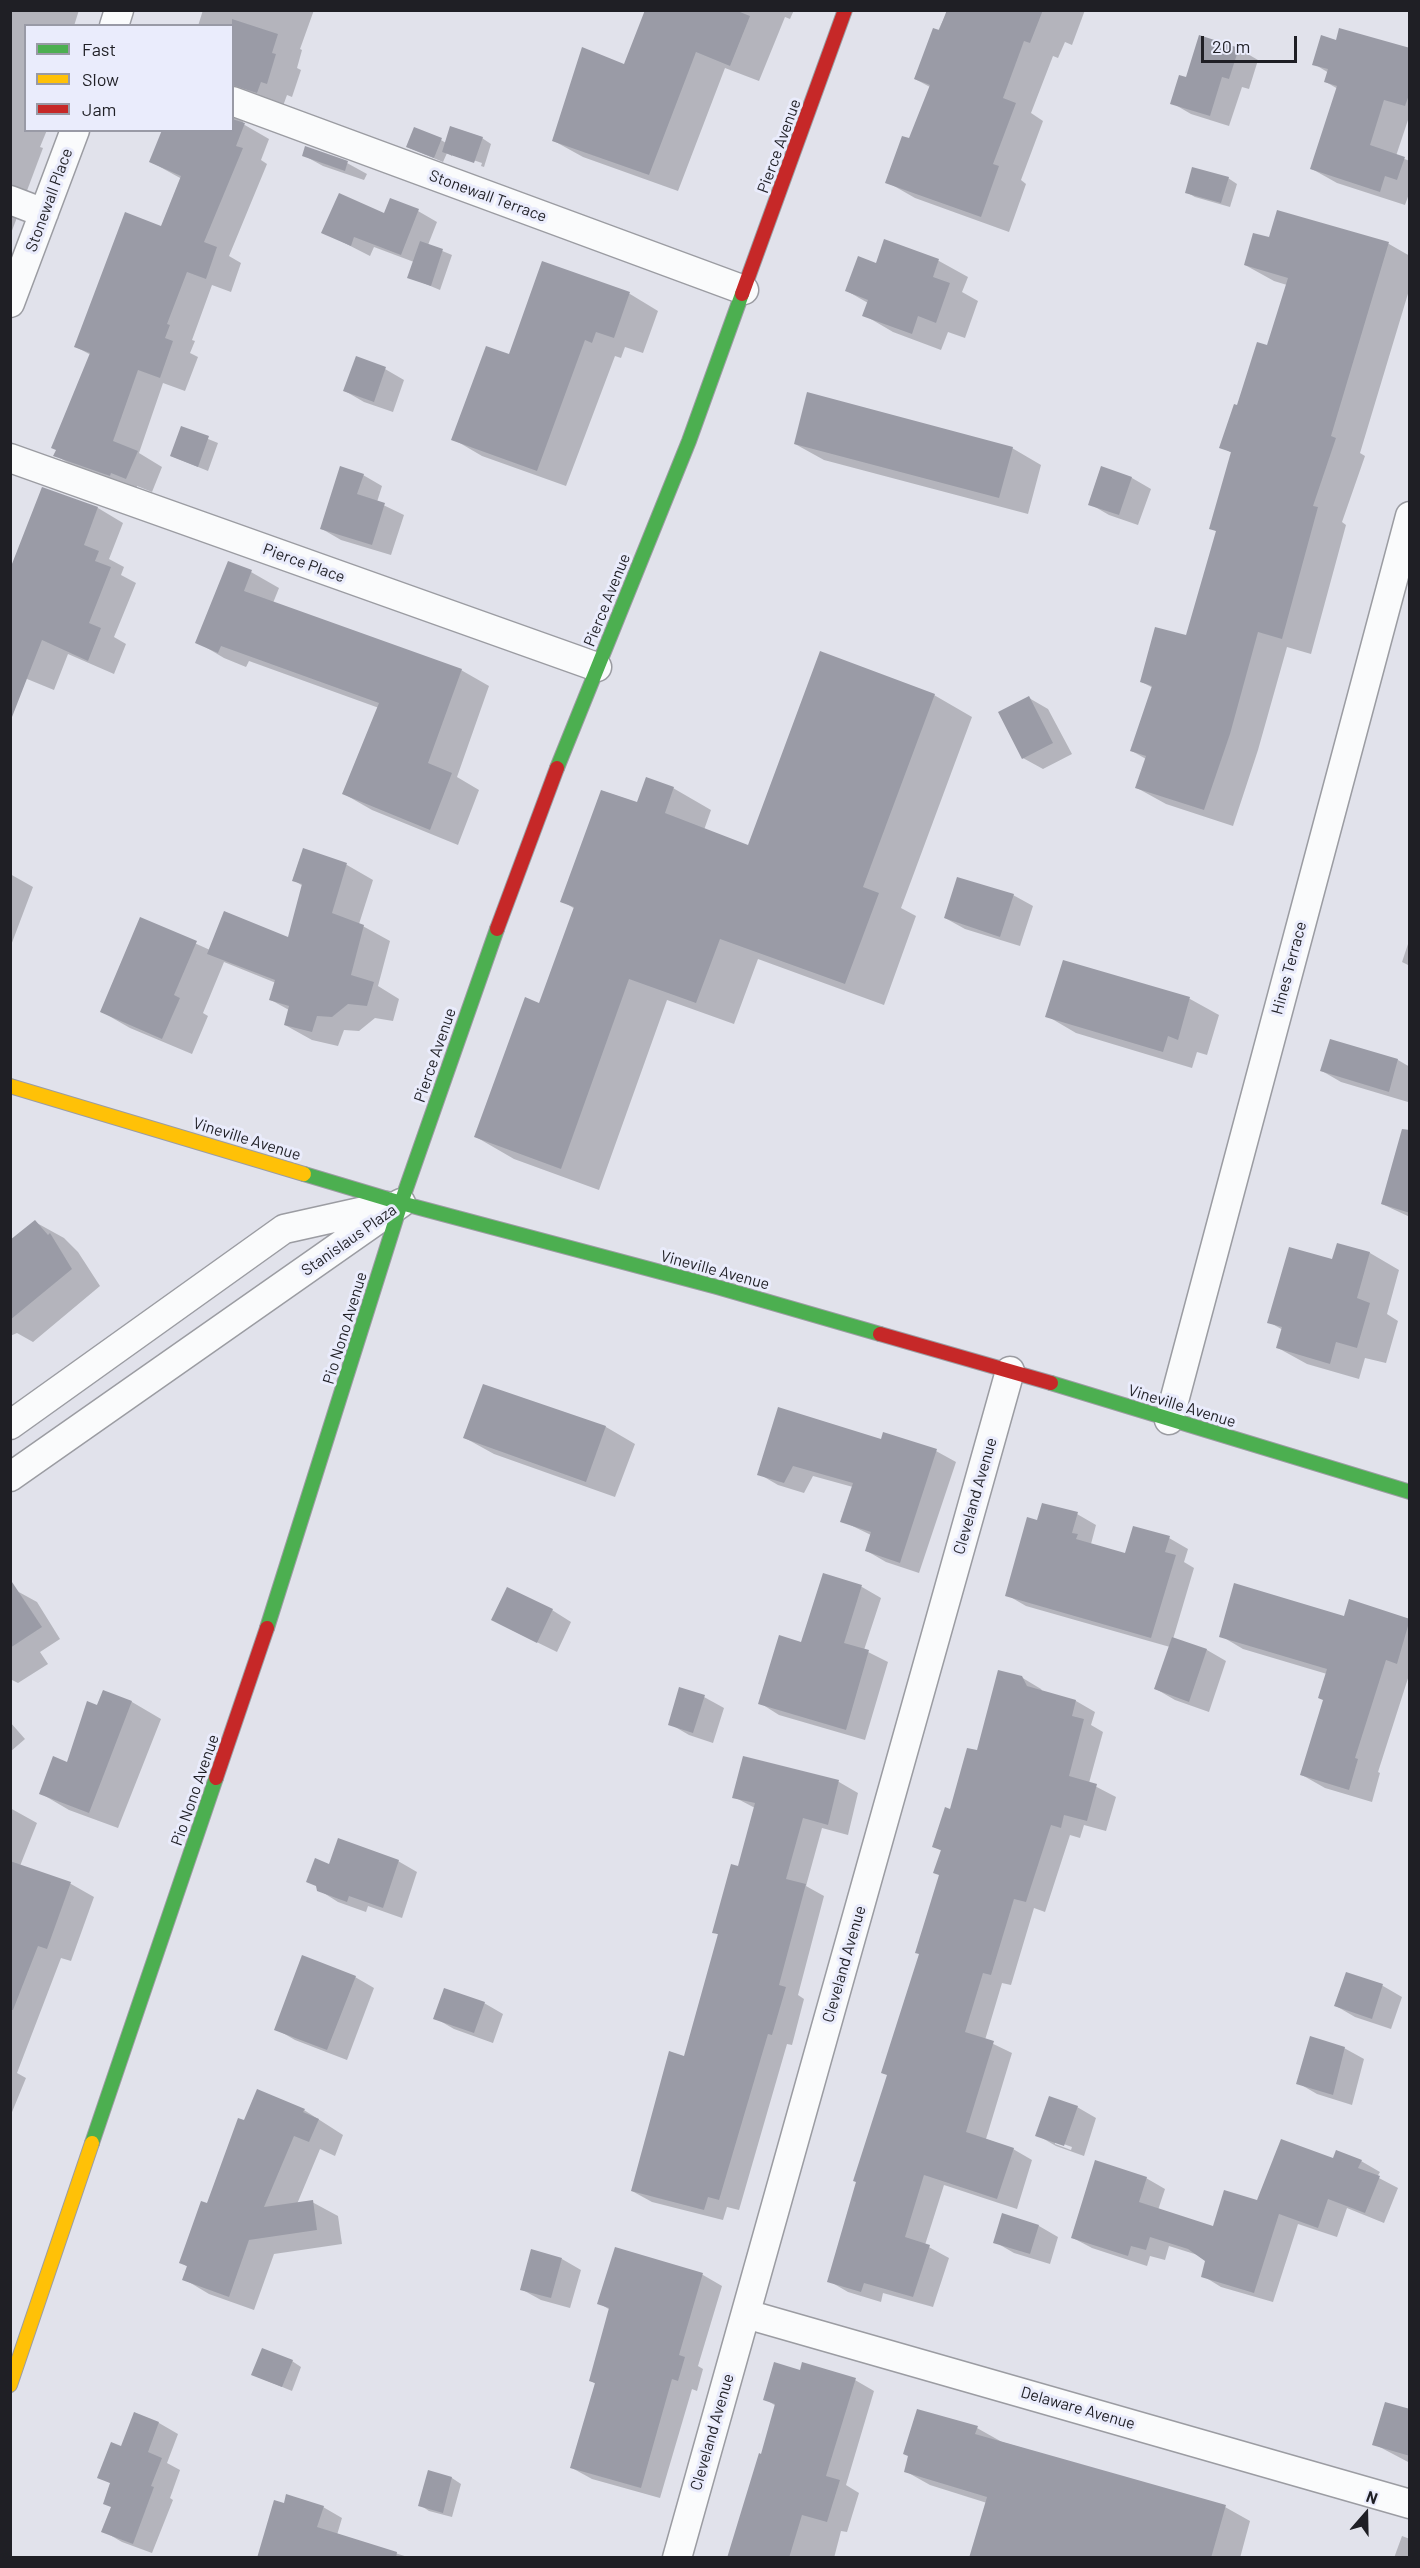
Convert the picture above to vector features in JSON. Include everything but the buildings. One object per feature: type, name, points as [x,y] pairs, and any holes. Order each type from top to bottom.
[{"type":"main road","name":"Pierce Avenue","points":[[401,1203],[554,775],[689,441],[845,10]]},
{"type":"main road","name":"Vineville Avenue","points":[[10,1086],[401,1203],[705,1284],[1010,1371],[1410,1492]]},
{"type":"main road","name":"Pio Nono Avenue","points":[[10,2385],[288,1566],[401,1203]]},
{"type":"street","name":"Stonewall Terrace","points":[[234,102],[744,290]]},
{"type":"street","name":"Stonewall Place","points":[[10,303],[74,132]]},
{"type":"street","points":[[10,200],[44,213]]},
{"type":"street","name":"Pierce Place","points":[[10,458],[597,667]]},
{"type":"street","name":"Hines Terrace","points":[[1169,1420],[1410,516]]},
{"type":"street","name":"Stanislaus Plaza","points":[[10,1425],[284,1228],[401,1203]]},
{"type":"street","name":"Stanislaus Plaza","points":[[10,1477],[401,1203]]},
{"type":"street","name":"Cleveland Avenue","points":[[677,2558],[1010,1371]]},
{"type":"street","name":"Delaware Avenue","points":[[746,2314],[1410,2504]]},
{"type":"traffic: fast","points":[[557,768],[689,441],[742,294]]},
{"type":"traffic: fast","points":[[267,1628],[401,1203],[497,929]]},
{"type":"traffic: fast","points":[[304,1174],[401,1203],[717,1287],[880,1334]]},
{"type":"traffic: fast","points":[[1051,1383],[1410,1492]]},
{"type":"traffic: fast","points":[[92,2143],[216,1778]]},
{"type":"traffic: slow","points":[[10,1086],[304,1174]]},
{"type":"traffic: slow","points":[[10,2385],[92,2143]]},
{"type":"traffic: jam","points":[[742,294],[845,10]]},
{"type":"traffic: jam","points":[[497,929],[557,768]]},
{"type":"traffic: jam","points":[[880,1334],[1051,1383]]},
{"type":"traffic: jam","points":[[216,1778],[267,1628]]}]
